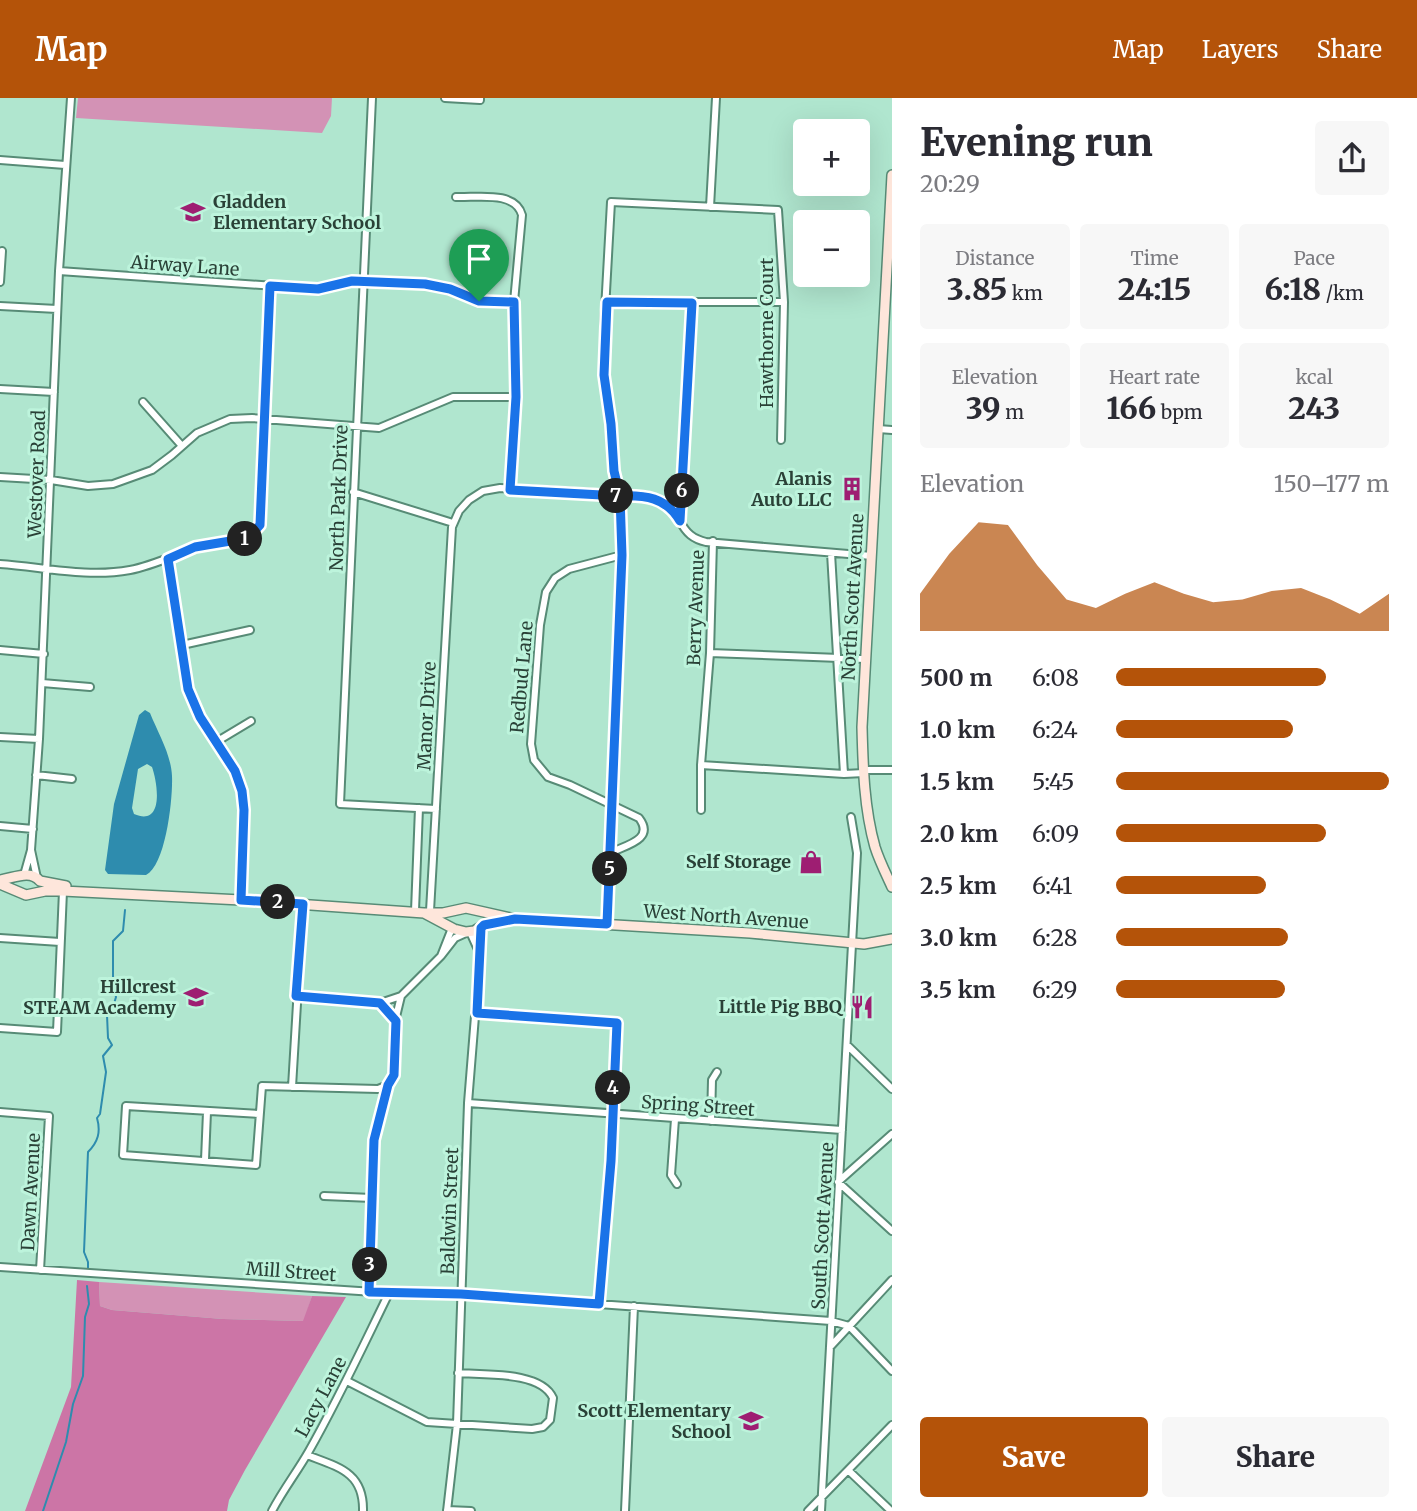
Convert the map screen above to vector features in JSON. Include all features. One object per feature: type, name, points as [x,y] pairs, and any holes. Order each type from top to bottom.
[{"type":"main road","name":"North Scott Avenue","points":[[892,175],[862,727],[864,772],[875,848],[892,887]]},
{"type":"main road","name":"West North Avenue","points":[[0,882],[30,874],[38,879],[109,893]]},
{"type":"main road","points":[[21,891],[18,885],[24,875]]},
{"type":"main road","points":[[36,893],[40,888],[38,879]]},
{"type":"main road","name":"West North Avenue","points":[[0,882],[30,895],[45,891],[63,891],[423,912],[451,912],[466,908],[482,914],[515,919],[851,942],[877,943],[892,939]]},
{"type":"main road","name":"West North Avenue","points":[[423,912],[468,932],[515,919]]},
{"type":"main road","points":[[451,912],[448,919],[451,926]]},
{"type":"main road","points":[[482,914],[482,926]]},
{"type":"street","name":"Westover Road","points":[[38,879],[32,850],[44,654],[57,309],[71,98]]},
{"type":"street","name":"North Park Drive","points":[[372,98],[340,804],[436,809]]},
{"type":"street","points":[[445,98],[480,98]]},
{"type":"street","points":[[607,924],[614,806],[622,555],[620,496],[614,471],[604,375],[611,202],[710,207],[716,98]]},
{"type":"street","points":[[0,160],[65,165]]},
{"type":"street","points":[[456,197],[513,201],[522,215],[514,302],[516,397],[510,490]]},
{"type":"street","name":"Hawthorne Court","points":[[710,207],[778,210],[784,302],[781,440]]},
{"type":"street","points":[[0,282],[2,251]]},
{"type":"street","name":"Airway Lane","points":[[59,271],[318,289],[339,282],[425,284],[450,289],[479,301],[514,302]]},
{"type":"street","points":[[0,564],[47,567],[82,573],[113,572],[147,566],[195,547],[248,538],[257,531],[261,519],[270,286]]},
{"type":"street","points":[[607,302],[784,302]]},
{"type":"street","points":[[680,521],[692,303]]},
{"type":"street","points":[[0,306],[57,309]]},
{"type":"street","points":[[0,389],[54,393]]},
{"type":"street","points":[[0,477],[51,480],[88,486],[126,481],[160,465],[197,433],[218,422],[242,418],[371,428],[389,425],[453,397],[516,397]]},
{"type":"street","points":[[144,402],[181,446]]},
{"type":"street","points":[[878,429],[892,430]]},
{"type":"street","name":"Berry Avenue","points":[[453,523],[464,505],[475,495],[492,489],[641,495],[657,499],[671,508],[693,538],[713,541],[701,810]]},
{"type":"street","points":[[353,492],[453,523]]},
{"type":"street","name":"Manor Drive","points":[[423,912],[436,809],[453,523]]},
{"type":"street","points":[[713,541],[872,556]]},
{"type":"street","points":[[831,553],[844,774]]},
{"type":"street","name":"Redbud Lane","points":[[611,852],[641,839],[645,832],[639,818],[548,777],[537,766],[531,744],[540,625],[546,592],[555,578],[569,569],[622,555]]},
{"type":"street","points":[[168,559],[188,689],[200,717],[235,771],[242,791],[244,810],[241,900]]},
{"type":"street","points":[[182,645],[250,630]]},
{"type":"street","points":[[0,650],[44,654]]},
{"type":"street","points":[[710,653],[865,659]]},
{"type":"street","points":[[42,683],[90,687]]},
{"type":"street","points":[[216,742],[251,721]]},
{"type":"street","points":[[0,737],[39,739]]},
{"type":"street","points":[[701,765],[844,774],[892,770]]},
{"type":"street","points":[[36,775],[72,779]]},
{"type":"street","points":[[419,808],[423,912]]},
{"type":"street","points":[[851,817],[857,853],[851,942]]},
{"type":"street","points":[[0,827],[33,829]]},
{"type":"street","name":"Westover Road","points":[[24,875],[32,850]]},
{"type":"street","points":[[0,1028],[57,1032],[63,891]]},
{"type":"street","points":[[292,1087],[303,904]]},
{"type":"street","points":[[441,956],[451,926]]},
{"type":"street","name":"Baldwin Street","points":[[447,1510],[457,1424],[468,1103],[482,926]]},
{"type":"street","points":[[296,996],[380,1003],[401,996],[455,938],[468,932]]},
{"type":"street","name":"Baldwin Street","points":[[468,932],[480,954]]},
{"type":"street","points":[[0,938],[60,942]]},
{"type":"street","name":"South Scott Avenue","points":[[821,1511],[851,942]]},
{"type":"street","points":[[369,1292],[374,1140],[388,1085],[394,1075],[396,1021],[401,996]]},
{"type":"street","points":[[380,1003],[396,1021]]},
{"type":"street","points":[[477,1013],[617,1023],[611,1161],[599,1304]]},
{"type":"street","points":[[847,1045],[892,1089]]},
{"type":"street","points":[[711,1121],[712,1080],[717,1072]]},
{"type":"street","points":[[259,1114],[126,1106],[123,1155],[257,1165],[262,1086],[378,1089],[388,1085]]},
{"type":"street","name":"Spring Street","points":[[468,1103],[842,1130]]},
{"type":"street","name":"Dawn Avenue","points":[[0,1112],[49,1116],[40,1270]]},
{"type":"street","points":[[205,1160],[207,1112]]},
{"type":"street","points":[[675,1119],[671,1175],[677,1184]]},
{"type":"street","points":[[892,1134],[838,1182],[892,1231]]},
{"type":"street","points":[[324,1196],[372,1198]]},
{"type":"street","name":"Mill Street","points":[[0,1267],[369,1292],[461,1294],[634,1306],[831,1321],[849,1326]]},
{"type":"street","points":[[830,1346],[892,1280]]},
{"type":"street","name":"Lacy Lane","points":[[272,1511],[288,1481],[307,1455],[347,1381],[389,1293]]},
{"type":"street","points":[[625,1511],[634,1306]]},
{"type":"street","points":[[849,1326],[892,1371]]},
{"type":"street","points":[[347,1381],[415,1418],[438,1424],[538,1429],[549,1423],[553,1405],[546,1387],[534,1381],[458,1373]]},
{"type":"street","points":[[808,1511],[822,1500],[892,1425]]},
{"type":"street","points":[[307,1455],[342,1470],[355,1480],[362,1490],[363,1511]]},
{"type":"street","points":[[849,1471],[891,1511]]},
{"type":"street","points":[[447,1510],[471,1511]]},
{"type":"shaded area","points":[[78,98],[332,98],[331,116],[322,133],[76,118]]},
{"type":"shaded area","points":[[77,1280],[99,1282],[100,1306],[112,1310],[223,1319],[303,1321],[312,1296],[346,1297],[245,1470],[229,1500],[227,1511],[25,1511],[71,1387]]},
{"type":"shaded area","points":[[99,1282],[312,1296],[304,1321],[223,1319],[112,1310],[100,1306]]},
{"type":"water","points":[[145,710],[150,713],[169,760],[172,786],[167,830],[159,858],[146,875],[108,874],[105,870],[114,804],[139,715]],"holes":[[[147,764],[152,767],[157,793],[154,809],[150,815],[134,814],[132,808],[138,769]]]},
{"type":"waterway","points":[[88,1268],[84,1252],[88,1152],[99,1132],[97,1118],[100,1114],[106,1072],[103,1056],[112,1045],[108,1038],[107,1015],[116,997],[113,986],[113,941],[123,931],[125,910]]},
{"type":"waterway","points":[[43,1511],[66,1442],[73,1404],[83,1376],[85,1317],[89,1304],[87,1286]]},
{"type":"place","name":"Gladden Elementary School","points":[[193,212]]},
{"type":"place","name":"Alanis Auto LLC","points":[[852,489]]},
{"type":"place","name":"Self Storage","points":[[811,862]]},
{"type":"place","name":"Hillcrest STEAM Academy","points":[[196,997]]},
{"type":"place","name":"Little Pig BBQ","points":[[862,1007]]},
{"type":"place","name":"Scott Elementary School","points":[[751,1421]]},
{"type":"route","points":[[479,301],[450,289],[425,284],[352,281],[318,289],[270,286],[260,525],[248,538],[195,547],[168,559],[188,689],[200,717],[235,771],[242,791],[244,810],[241,900],[303,904],[296,996],[380,1003],[396,1021],[394,1075],[388,1085],[374,1140],[369,1292],[461,1294],[599,1304],[611,1161],[617,1023],[477,1013],[481,928],[484,925],[515,919],[607,924],[614,806],[622,555],[620,496],[641,495],[657,499],[671,508],[680,521],[692,303],[607,302],[604,375],[611,424],[612,459],[620,496],[510,490],[516,397],[514,302],[479,301]]}]
